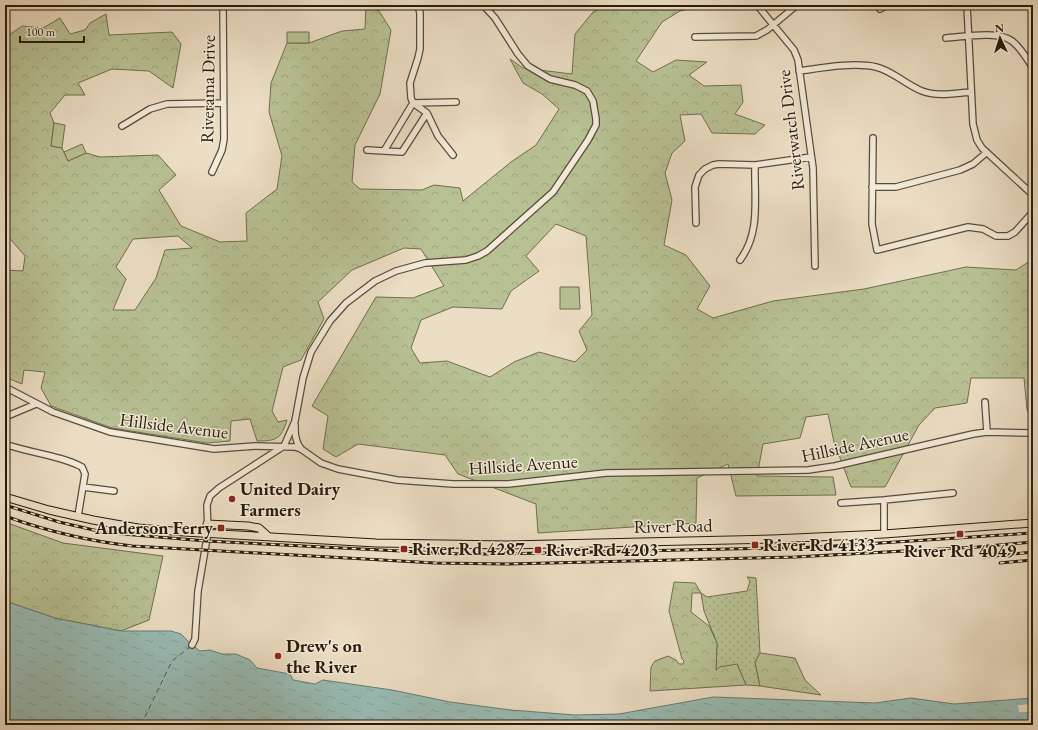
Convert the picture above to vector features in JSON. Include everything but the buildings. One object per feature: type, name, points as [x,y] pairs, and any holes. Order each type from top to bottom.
[{"type":"main road","name":"River Road","points":[[5,497],[49,510],[138,528],[376,543],[507,545],[772,539],[884,534],[1033,523]]},
{"type":"main road","points":[[207,524],[259,528],[269,536]]},
{"type":"street","name":"Riverama Drive","points":[[212,172],[220,156],[223,145],[223,5]]},
{"type":"street","points":[[418,5],[420,13],[420,49],[410,87],[411,98],[413,103],[427,113],[438,136],[453,155]]},
{"type":"street","points":[[301,449],[295,436],[295,421],[303,378],[312,352],[323,331],[346,303],[374,281],[396,271],[425,263],[466,260],[487,251],[553,192],[588,140],[596,125],[595,107],[587,91],[575,84],[550,79],[528,66],[518,54],[495,18],[483,5]]},
{"type":"street","name":"Riverwatch Drive","points":[[757,5],[794,50],[798,60],[812,157],[815,266]]},
{"type":"street","points":[[695,37],[750,37],[762,33],[797,5]]},
{"type":"street","points":[[880,9],[887,5]]},
{"type":"street","points":[[967,5],[974,134],[986,153],[1033,195]]},
{"type":"street","points":[[946,38],[998,35],[1008,38],[1016,45],[1033,68]]},
{"type":"street","points":[[799,71],[836,66],[872,66],[884,70],[918,89],[930,93],[971,92]]},
{"type":"street","points":[[122,126],[150,109],[167,104],[223,102]]},
{"type":"street","points":[[413,103],[456,102]]},
{"type":"street","points":[[384,151],[413,103]]},
{"type":"street","points":[[367,150],[402,152],[427,113]]},
{"type":"street","points":[[874,138],[872,230],[877,250],[968,227],[978,228],[1000,237],[1008,236],[1015,232],[1033,212]]},
{"type":"street","points":[[872,187],[896,187],[960,170],[973,164],[986,153]]},
{"type":"street","points":[[696,223],[695,187],[699,175],[709,167],[719,164],[755,165],[812,157]]},
{"type":"street","points":[[740,260],[748,247],[753,232],[755,165]]},
{"type":"street","name":"Hillside Avenue","points":[[5,386],[52,412],[110,432],[214,449],[284,446],[301,449],[328,466],[397,480],[453,484],[508,484],[606,473],[821,469],[973,434],[987,432],[1033,433]]},
{"type":"street","points":[[985,402],[987,432]]},
{"type":"street","points":[[5,417],[36,404]]},
{"type":"street","points":[[192,645],[195,640],[198,591],[208,532],[207,505],[213,493],[219,488],[284,446],[295,421]]},
{"type":"street","points":[[5,444],[28,452],[68,461],[82,467],[85,472],[78,516]]},
{"type":"street","points":[[263,446],[267,457]]},
{"type":"street","points":[[83,487],[114,491]]},
{"type":"street","points":[[841,503],[953,493]]},
{"type":"street","points":[[884,500],[884,534]]},
{"type":"green space","points":[[366,5],[379,11],[391,30],[380,94],[355,145],[352,182],[360,189],[422,190],[434,185],[460,188],[463,201],[511,162],[536,145],[559,109],[542,94],[523,83],[510,59],[523,68],[572,74],[575,34],[593,12],[607,5],[705,5],[680,11],[662,22],[636,61],[653,72],[676,60],[707,62],[689,75],[704,86],[741,85],[743,102],[735,114],[765,125],[755,134],[712,133],[701,114],[680,115],[685,141],[672,153],[665,173],[672,200],[664,245],[686,255],[710,286],[697,309],[713,318],[773,301],[864,289],[966,267],[1016,270],[1033,259],[1033,420],[1027,410],[1024,378],[971,378],[967,403],[935,408],[919,425],[885,487],[851,487],[834,442],[828,414],[806,417],[800,438],[763,444],[757,476],[833,477],[836,495],[736,496],[728,464],[697,478],[696,523],[538,533],[536,504],[458,474],[445,455],[358,444],[336,457],[323,449],[328,416],[312,406],[376,297],[413,298],[444,286],[421,249],[404,248],[352,270],[318,302],[324,319],[301,360],[283,367],[272,411],[278,422],[287,420],[283,431],[277,438],[274,439],[257,441],[250,419],[231,421],[230,441],[207,443],[112,428],[51,406],[41,388],[45,372],[24,370],[22,384],[5,377],[5,270],[23,271],[25,256],[5,233],[5,38],[22,26],[43,28],[60,18],[70,34],[85,30],[90,23],[106,14],[109,35],[172,32],[181,44],[173,88],[149,71],[112,69],[78,83],[85,95],[65,95],[50,113],[54,123],[51,146],[62,148],[68,161],[86,153],[100,157],[158,155],[176,175],[159,190],[181,226],[220,242],[247,241],[246,213],[277,189],[282,156],[269,112],[271,83],[287,43],[309,43],[342,31],[365,29]],"holes":[[[556,224],[586,236],[592,315],[579,331],[587,350],[575,362],[539,352],[514,362],[490,377],[447,361],[420,363],[411,348],[421,320],[453,307],[502,309],[511,291],[539,271],[526,256]],[[178,236],[192,248],[165,250],[156,278],[135,310],[113,310],[126,279],[116,267],[133,239]]]},
{"type":"green space","points":[[287,32],[309,32],[309,43],[287,43]]},
{"type":"green space","points":[[54,123],[65,125],[62,148],[51,146]]},
{"type":"green space","points":[[82,144],[86,153],[68,161],[64,152]]},
{"type":"green space","points":[[560,287],[579,287],[580,309],[560,309]]},
{"type":"green space","points":[[5,522],[63,543],[163,556],[149,620],[121,631],[55,618],[5,601]]},
{"type":"green space","points":[[747,577],[756,578],[760,653],[755,662],[760,686],[746,685],[737,664],[716,670],[717,643],[704,611],[701,593],[707,597],[747,591],[750,581]]},
{"type":"green space","points":[[674,582],[695,583],[701,593],[692,593],[691,612],[709,626],[717,643],[716,670],[720,667],[737,664],[746,685],[650,691],[651,667],[655,661],[668,656],[676,660],[679,664],[683,664],[684,661],[682,659],[669,611]]},
{"type":"green space","points":[[760,653],[795,658],[805,680],[821,695],[760,686],[755,662]]},
{"type":"water","points":[[5,601],[55,618],[121,631],[171,631],[181,634],[200,651],[210,650],[222,654],[236,654],[250,660],[257,668],[290,674],[293,680],[315,684],[323,680],[392,690],[450,702],[511,710],[575,715],[619,714],[713,697],[875,703],[911,698],[954,704],[1033,698],[1033,725],[5,725]]},
{"type":"pier","points":[[1033,704],[1033,712],[1019,712],[1018,705]]},
{"type":"ferry route","points":[[141,725],[172,661],[191,646]]},
{"type":"railway","points":[[5,505],[59,522],[98,531],[123,534],[206,541],[459,554],[819,547],[1033,533]]},
{"type":"railway","points":[[5,516],[68,535],[132,546],[435,563],[508,564],[795,557],[977,547],[1033,542]]},
{"type":"railway","points":[[984,557],[1033,552]]},
{"type":"railway","points":[[1000,563],[1033,560]]},
{"type":"place","name":"United Dairy Farmers","points":[[232,499]]},
{"type":"place","name":"Anderson Ferry","points":[[221,528]]},
{"type":"place","name":"River Rd 4049","points":[[960,534]]},
{"type":"place","name":"River Rd 4133","points":[[755,545]]},
{"type":"place","name":"River Rd 4287","points":[[404,549]]},
{"type":"place","name":"River Rd 4203","points":[[538,550]]},
{"type":"place","name":"Drew's on the River","points":[[278,656]]}]
